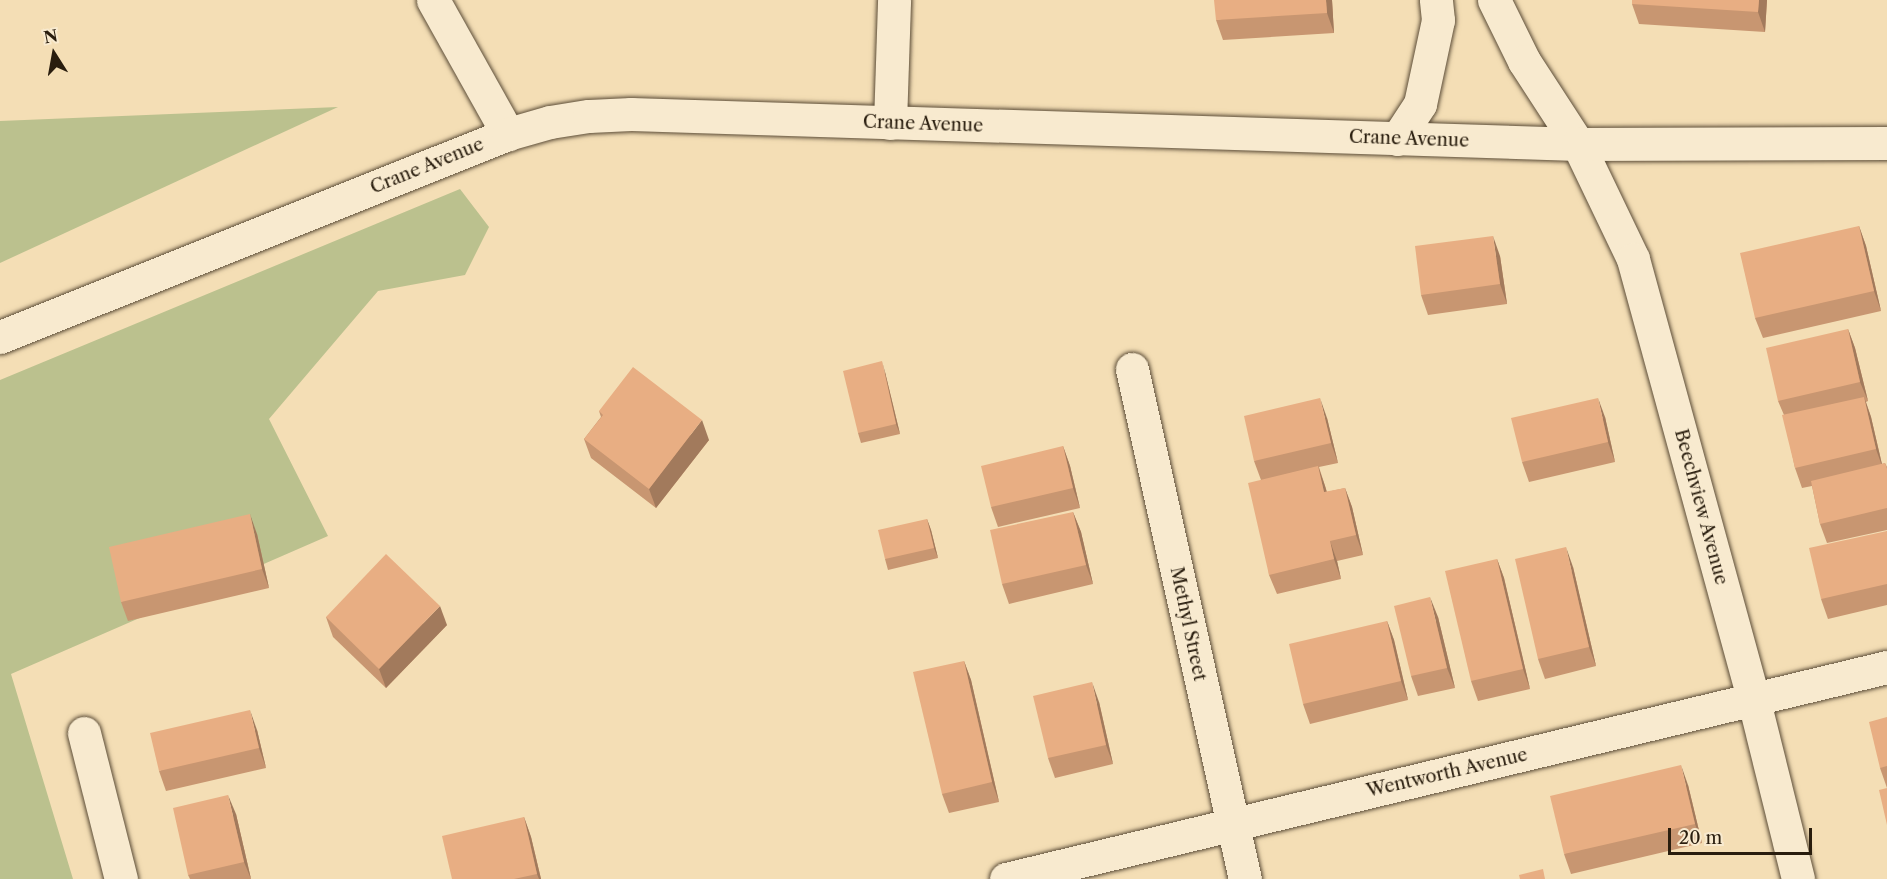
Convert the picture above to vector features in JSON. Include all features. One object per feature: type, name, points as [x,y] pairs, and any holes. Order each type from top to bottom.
[{"type":"street","points":[[433,0],[508,134]]},
{"type":"street","points":[[890,123],[894,0]]},
{"type":"street","points":[[1397,139],[1420,105],[1438,20],[1436,0]]},
{"type":"street","name":"Beechview Avenue","points":[[1494,0],[1524,62],[1578,144],[1633,259],[1754,701],[1798,879]]},
{"type":"street","name":"Crane Avenue","points":[[0,337],[508,134],[550,122],[590,116],[631,114],[1578,144],[1887,143]]},
{"type":"street","name":"Methyl Street","points":[[1132,369],[1245,879]]},
{"type":"street","name":"Wentworth Avenue","points":[[1006,879],[1232,823],[1754,701],[1887,667]]},
{"type":"street","points":[[84,734],[121,879]]},
{"type":"green space","points":[[338,107],[0,263],[0,121]]},
{"type":"green space","points":[[460,189],[489,227],[465,275],[378,291],[269,419],[328,536],[11,674],[73,879],[0,879],[0,380]]},
{"type":"building","points":[[1214,0],[1326,0],[1327,13],[1216,20]]},
{"type":"building","points":[[1632,0],[1759,0],[1758,12],[1632,4]]},
{"type":"building","points":[[1859,226],[1874,291],[1755,318],[1740,253]]},
{"type":"building","points":[[1493,236],[1500,284],[1421,295],[1415,246]]},
{"type":"building","points":[[1848,329],[1860,382],[1778,401],[1766,348]]},
{"type":"building","points":[[882,361],[896,424],[858,433],[843,371]]},
{"type":"building","points":[[633,367],[702,420],[649,489],[584,439],[603,415],[599,411]]},
{"type":"building","points":[[1864,397],[1876,449],[1795,468],[1782,415]]},
{"type":"building","points":[[1320,398],[1331,443],[1254,461],[1244,416]]},
{"type":"building","points":[[1598,398],[1608,442],[1522,462],[1511,418]]},
{"type":"building","points":[[1063,446],[1073,488],[991,507],[981,466]]},
{"type":"building","points":[[1885,463],[1887,508],[1820,524],[1811,481]]},
{"type":"building","points":[[1318,466],[1324,492],[1345,488],[1356,535],[1330,541],[1334,559],[1269,575],[1248,483]]},
{"type":"building","points":[[1073,512],[1086,565],[1002,584],[990,530]]},
{"type":"building","points":[[250,514],[262,569],[121,602],[109,547]]},
{"type":"building","points":[[927,519],[934,548],[885,559],[878,530]]},
{"type":"building","points":[[1887,531],[1887,584],[1821,599],[1809,548]]},
{"type":"building","points":[[1566,547],[1589,647],[1538,659],[1515,559]]},
{"type":"building","points":[[386,554],[440,606],[379,669],[326,617]]},
{"type":"building","points":[[1497,559],[1523,669],[1471,681],[1445,571]]},
{"type":"building","points":[[1430,597],[1447,668],[1411,676],[1394,606]]},
{"type":"building","points":[[1387,621],[1401,681],[1303,704],[1289,644]]},
{"type":"building","points":[[964,661],[992,782],[942,794],[913,672]]},
{"type":"building","points":[[1092,682],[1106,745],[1048,758],[1033,696]]},
{"type":"building","points":[[250,710],[259,748],[159,771],[150,733]]},
{"type":"building","points":[[1887,717],[1887,766],[1880,768],[1869,722]]},
{"type":"building","points":[[1681,765],[1695,824],[1564,854],[1550,796]]},
{"type":"building","points":[[1887,788],[1887,825],[1879,790]]},
{"type":"building","points":[[228,795],[244,862],[188,875],[173,808]]},
{"type":"building","points":[[524,817],[537,874],[514,879],[452,879],[442,836]]},
{"type":"building","points":[[1543,869],[1545,879],[1520,879],[1519,875]]}]
